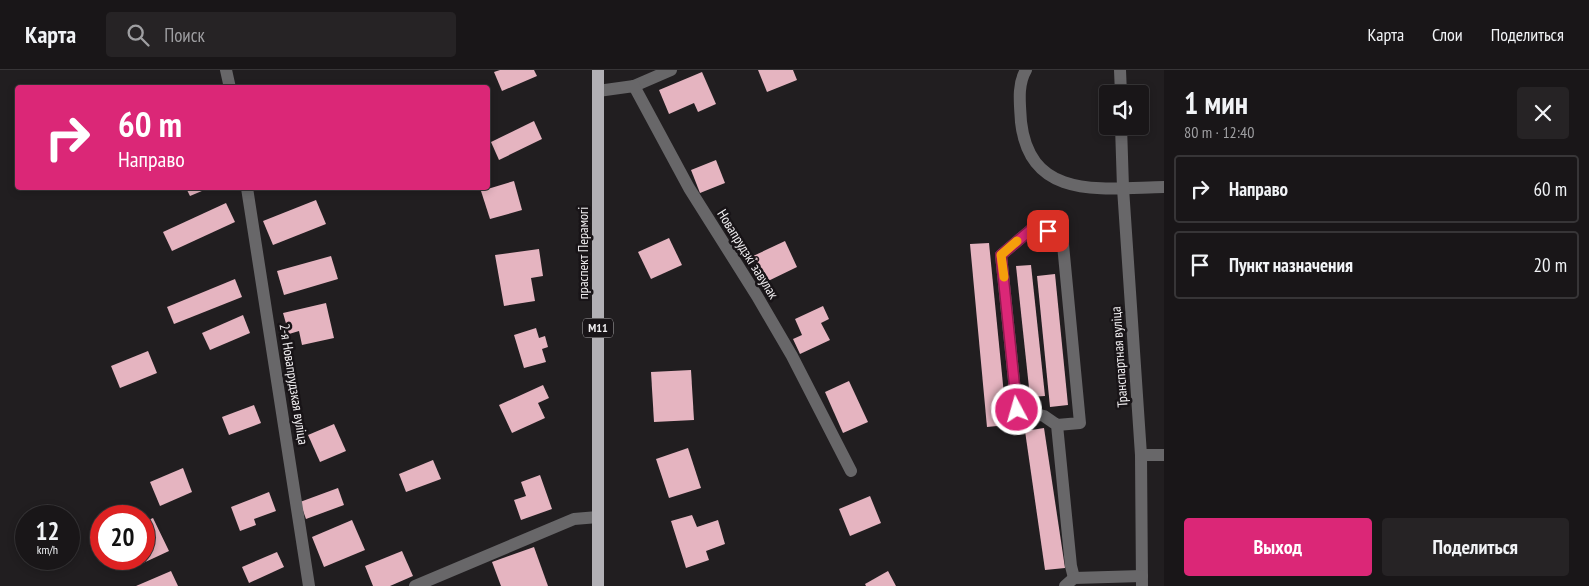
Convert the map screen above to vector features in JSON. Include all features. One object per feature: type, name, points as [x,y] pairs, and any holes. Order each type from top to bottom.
[{"type":"main road","name":"праспект Перамогі","points":[[598,70],[598,586]]},
{"type":"street","points":[[226,70],[229,85]]},
{"type":"street","points":[[598,91],[634,86],[671,70]]},
{"type":"street","points":[[1026,70],[1020,80],[1023,139],[1038,167],[1060,182],[1086,189],[1164,187]]},
{"type":"street","points":[[1120,70],[1121,85]]},
{"type":"street","name":"Новапрудзкі завулак","points":[[634,86],[689,188],[792,356],[851,471]]},
{"type":"street","name":"Транспартная вуліца","points":[[1122,135],[1123,188],[1141,455],[1142,581]]},
{"type":"street","name":"2-я Новапрудзкая вуліца","points":[[247,190],[278,377],[309,586]]},
{"type":"street","points":[[1056,425],[1080,422],[1062,234],[1033,228],[1001,255],[1017,410],[1044,416],[1056,425],[1071,566],[1069,582],[1142,581]]},
{"type":"street","points":[[1141,455],[1164,455]]},
{"type":"street","points":[[415,586],[574,518],[598,517]]},
{"type":"building","points":[[500,70],[534,70],[537,76],[502,91],[494,72]]},
{"type":"building","points":[[758,70],[793,70],[797,80],[767,92]]},
{"type":"building","points":[[702,72],[716,104],[698,112],[694,103],[669,114],[659,90]]},
{"type":"building","points":[[534,121],[542,139],[499,160],[491,142]]},
{"type":"building","points":[[716,160],[725,183],[700,193],[691,170]]},
{"type":"building","points":[[514,181],[522,210],[490,219],[481,191],[490,190],[490,188]]},
{"type":"building","points":[[187,190],[204,190],[190,196]]},
{"type":"building","points":[[316,200],[326,224],[273,245],[263,221]]},
{"type":"building","points":[[226,203],[235,222],[172,251],[163,232]]},
{"type":"building","points":[[669,238],[682,265],[651,279],[638,252]]},
{"type":"building","points":[[785,241],[797,267],[764,283],[751,257]]},
{"type":"building","points":[[989,243],[1007,425],[987,427],[970,244]]},
{"type":"building","points":[[539,249],[543,276],[531,278],[535,301],[504,306],[495,255]]},
{"type":"building","points":[[331,256],[338,279],[284,295],[277,271]]},
{"type":"building","points":[[1031,265],[1045,396],[1030,397],[1016,266]]},
{"type":"building","points":[[1055,274],[1068,405],[1050,407],[1037,276]]},
{"type":"building","points":[[235,279],[242,297],[174,324],[167,307]]},
{"type":"building","points":[[326,303],[334,338],[302,345],[299,331],[289,334],[283,313]]},
{"type":"building","points":[[823,306],[829,319],[821,323],[830,340],[800,354],[793,339],[802,335],[795,319]]},
{"type":"building","points":[[243,315],[250,333],[210,350],[202,333]]},
{"type":"building","points":[[536,328],[539,338],[545,336],[548,347],[542,349],[546,362],[524,368],[514,335]]},
{"type":"building","points":[[148,351],[157,373],[120,388],[111,366]]},
{"type":"building","points":[[691,370],[694,420],[654,422],[651,372]]},
{"type":"building","points":[[849,381],[868,422],[843,433],[825,392]]},
{"type":"building","points":[[543,385],[549,398],[538,403],[545,418],[512,433],[499,405]]},
{"type":"building","points":[[254,405],[261,423],[229,435],[222,417]]},
{"type":"building","points":[[334,424],[346,451],[320,462],[308,435]]},
{"type":"building","points":[[1044,428],[1065,568],[1045,570],[1025,431]]},
{"type":"building","points":[[688,448],[701,488],[669,498],[656,459]]},
{"type":"building","points":[[433,460],[441,479],[406,492],[399,474]]},
{"type":"building","points":[[183,468],[192,492],[160,506],[150,482]]},
{"type":"building","points":[[540,475],[552,509],[521,520],[514,500],[526,496],[521,482]]},
{"type":"building","points":[[338,488],[344,505],[306,519],[300,502]]},
{"type":"building","points":[[269,492],[276,511],[254,519],[256,525],[240,531],[231,507]]},
{"type":"building","points":[[870,496],[881,523],[850,536],[839,509]]},
{"type":"building","points":[[692,515],[697,527],[718,520],[725,544],[706,551],[709,560],[686,568],[671,521]]},
{"type":"building","points":[[352,520],[365,550],[324,567],[312,537]]},
{"type":"building","points":[[155,522],[169,551],[155,558]]},
{"type":"building","points":[[534,547],[548,586],[501,586],[492,562]]},
{"type":"building","points":[[402,551],[413,576],[390,586],[373,586],[365,566]]},
{"type":"building","points":[[277,552],[284,567],[249,583],[242,567]]},
{"type":"building","points":[[171,571],[178,586],[136,586]]},
{"type":"building","points":[[888,571],[896,586],[866,586],[865,584]]},
{"type":"slow traffic","points":[[1004,277],[1001,255],[1017,241]]},
{"type":"route","points":[[1017,410],[1001,255],[1033,228],[1048,231]]}]
